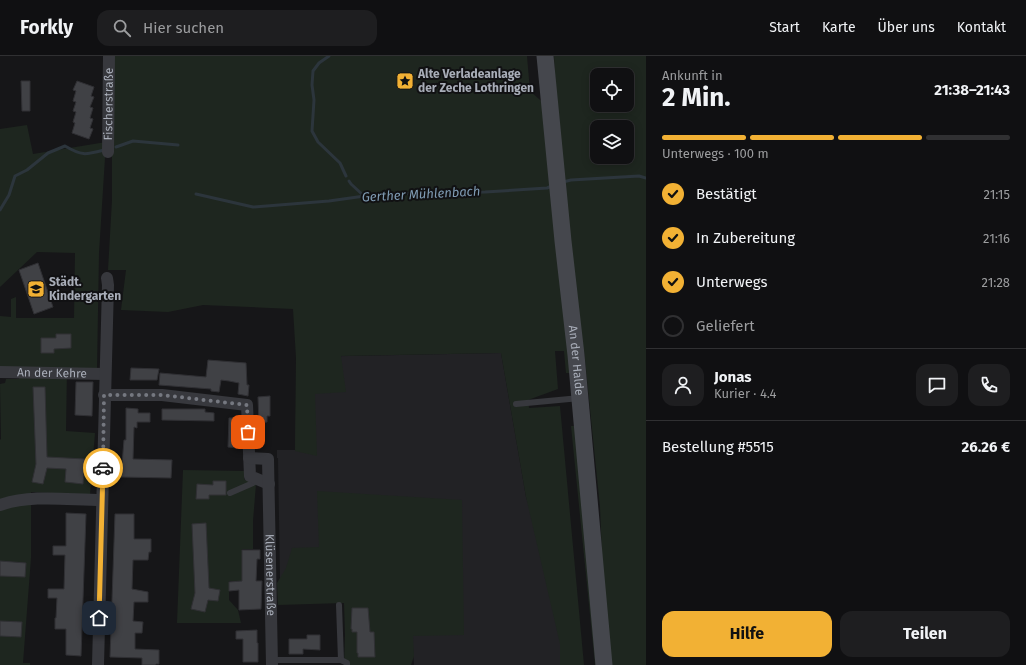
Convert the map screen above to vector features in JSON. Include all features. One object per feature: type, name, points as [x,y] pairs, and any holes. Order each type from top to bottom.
[{"type":"street","name":"Fischerstraße","points":[[108,152],[109,56]]},
{"type":"street","name":"An der Halde","points":[[545,56],[580,398],[604,665]]},
{"type":"street","points":[[98,665],[107,278]]},
{"type":"street","name":"An der Kehre","points":[[0,372],[105,374]]},
{"type":"street","points":[[104,395],[162,395],[247,405],[250,476],[270,484]]},
{"type":"street","name":"Klüsenerstraße","points":[[249,458],[268,459],[270,484],[272,663]]},
{"type":"street","points":[[0,505],[28,498],[102,500]]},
{"type":"lane","points":[[516,404],[580,398]]},
{"type":"lane","points":[[230,493],[252,483],[257,479]]},
{"type":"lane","points":[[339,605],[341,660]]},
{"type":"lane","points":[[272,663],[341,660],[347,663],[347,665]]},
{"type":"shaded area","points":[[112,56],[527,56],[530,91],[557,115],[554,56],[646,56],[646,665],[611,665],[603,581],[600,507],[584,350],[569,351],[571,373],[566,373],[564,351],[555,351],[558,389],[528,400],[529,408],[560,406],[584,665],[560,665],[560,644],[526,497],[501,353],[341,356],[346,392],[315,394],[317,456],[295,451],[296,358],[293,309],[203,305],[168,312],[121,310],[126,270],[108,270],[112,200]]},
{"type":"shaded area","points":[[27,125],[33,154],[106,142],[99,253],[97,370],[67,368],[66,431],[95,433],[90,495],[31,492],[31,558],[23,663],[30,663],[30,665],[0,665],[0,384],[5,383],[6,379],[19,379],[17,367],[0,367],[0,316],[11,317],[11,299],[16,297],[16,318],[74,318],[75,253],[37,252],[0,287],[0,129]]},
{"type":"shaded area","points":[[501,353],[526,497],[580,665],[414,665],[411,610],[280,581],[277,450],[295,450],[297,357]]},
{"type":"shaded area","points":[[571,426],[576,426],[599,665],[595,665]]},
{"type":"shaded area","points":[[183,470],[245,471],[244,479],[256,484],[253,521],[253,549],[242,549],[242,581],[229,581],[229,600],[238,610],[241,623],[177,623]]},
{"type":"shaded area","points":[[317,491],[462,500],[464,635],[413,636],[414,656],[411,665],[344,665],[344,603],[278,605],[277,583],[286,568],[292,548],[319,547]]},
{"type":"building","points":[[21,81],[30,81],[30,111],[22,111]]},
{"type":"building","points":[[77,81],[94,87],[91,96],[94,97],[90,107],[93,108],[90,118],[93,119],[90,128],[93,129],[89,139],[72,133],[76,112],[73,111],[76,102],[73,101],[76,91],[73,90]]},
{"type":"building","name":"Städt. Kindergarten","points":[[38,263],[53,307],[34,314],[19,270]]},
{"type":"building","points":[[56,334],[71,334],[71,348],[54,349],[54,353],[41,353],[41,338],[56,338]]},
{"type":"building","points":[[208,360],[246,363],[247,385],[249,385],[248,396],[238,394],[239,383],[221,380],[219,392],[211,391],[211,389],[159,385],[160,373],[206,377]]},
{"type":"building","points":[[131,368],[159,369],[157,380],[130,380]]},
{"type":"building","points":[[76,382],[93,382],[92,416],[75,415]]},
{"type":"building","points":[[33,387],[45,387],[47,457],[85,459],[83,484],[65,482],[66,469],[47,468],[43,484],[32,482],[36,464]]},
{"type":"building","points":[[270,396],[270,416],[267,416],[267,422],[259,423],[258,397]]},
{"type":"building","points":[[126,408],[138,409],[138,413],[150,413],[150,422],[137,422],[137,428],[134,427],[133,459],[172,460],[171,478],[121,477],[124,440],[126,440]]},
{"type":"building","points":[[162,409],[205,409],[205,412],[214,413],[214,421],[162,420]]},
{"type":"building","points":[[229,418],[240,418],[240,437],[237,437],[237,448],[228,447]]},
{"type":"building","points":[[213,481],[226,481],[226,495],[209,495],[209,499],[196,499],[197,484],[213,485]]},
{"type":"building","points":[[66,513],[86,514],[81,656],[66,655],[66,629],[55,629],[57,598],[48,598],[48,589],[64,589],[65,555],[53,555],[53,546],[66,546]]},
{"type":"building","points":[[115,514],[134,514],[134,539],[151,539],[151,552],[149,552],[148,560],[133,560],[132,589],[148,592],[148,602],[134,602],[133,621],[143,622],[142,633],[135,633],[135,649],[159,650],[159,664],[142,665],[142,658],[110,657]]},
{"type":"building","points":[[206,523],[209,588],[220,590],[218,601],[208,600],[205,612],[191,609],[195,593],[192,524]]},
{"type":"building","points":[[242,550],[260,550],[260,559],[257,559],[256,581],[262,581],[261,609],[239,610],[239,590],[229,591],[229,582],[242,581]]},
{"type":"building","points":[[0,561],[26,563],[25,577],[0,576]]},
{"type":"building","points":[[352,608],[368,608],[370,632],[374,632],[375,657],[358,657],[357,632],[352,632],[351,629]]},
{"type":"building","points":[[0,621],[22,622],[21,637],[0,636]]},
{"type":"building","points":[[257,630],[258,662],[243,662],[243,639],[236,639],[236,631]]},
{"type":"building","points":[[307,635],[320,635],[320,650],[303,649],[303,654],[289,654],[289,639],[307,639]]},
{"type":"waterway","points":[[329,56],[319,63],[313,71],[312,85],[314,100],[312,131],[318,142],[340,163],[346,176]]},
{"type":"waterway","name":"Gerther Mühlenbach","points":[[116,147],[133,141],[178,145]]},
{"type":"waterway","name":"Gerther Mühlenbach","points":[[0,210],[9,195],[15,176],[27,170],[48,153],[65,146],[76,152],[84,154],[104,150]]},
{"type":"waterway","name":"Gerther Mühlenbach","points":[[563,182],[571,180],[639,176],[646,178]]},
{"type":"waterway","points":[[349,181],[364,196]]},
{"type":"waterway","name":"Gerther Mühlenbach","points":[[196,194],[253,207],[329,201],[379,194],[485,192],[547,188],[552,186]]},
{"type":"way so far","points":[[103,468],[104,395],[162,395],[247,405],[248,432]]},
{"type":"place","name":"Alte Verladeanlage der Zeche Lothringen","points":[[405,81]]},
{"type":"place","name":"Städt. Kindergarten","points":[[36,289]]},
{"type":"route","points":[[99,618],[103,468]]}]
